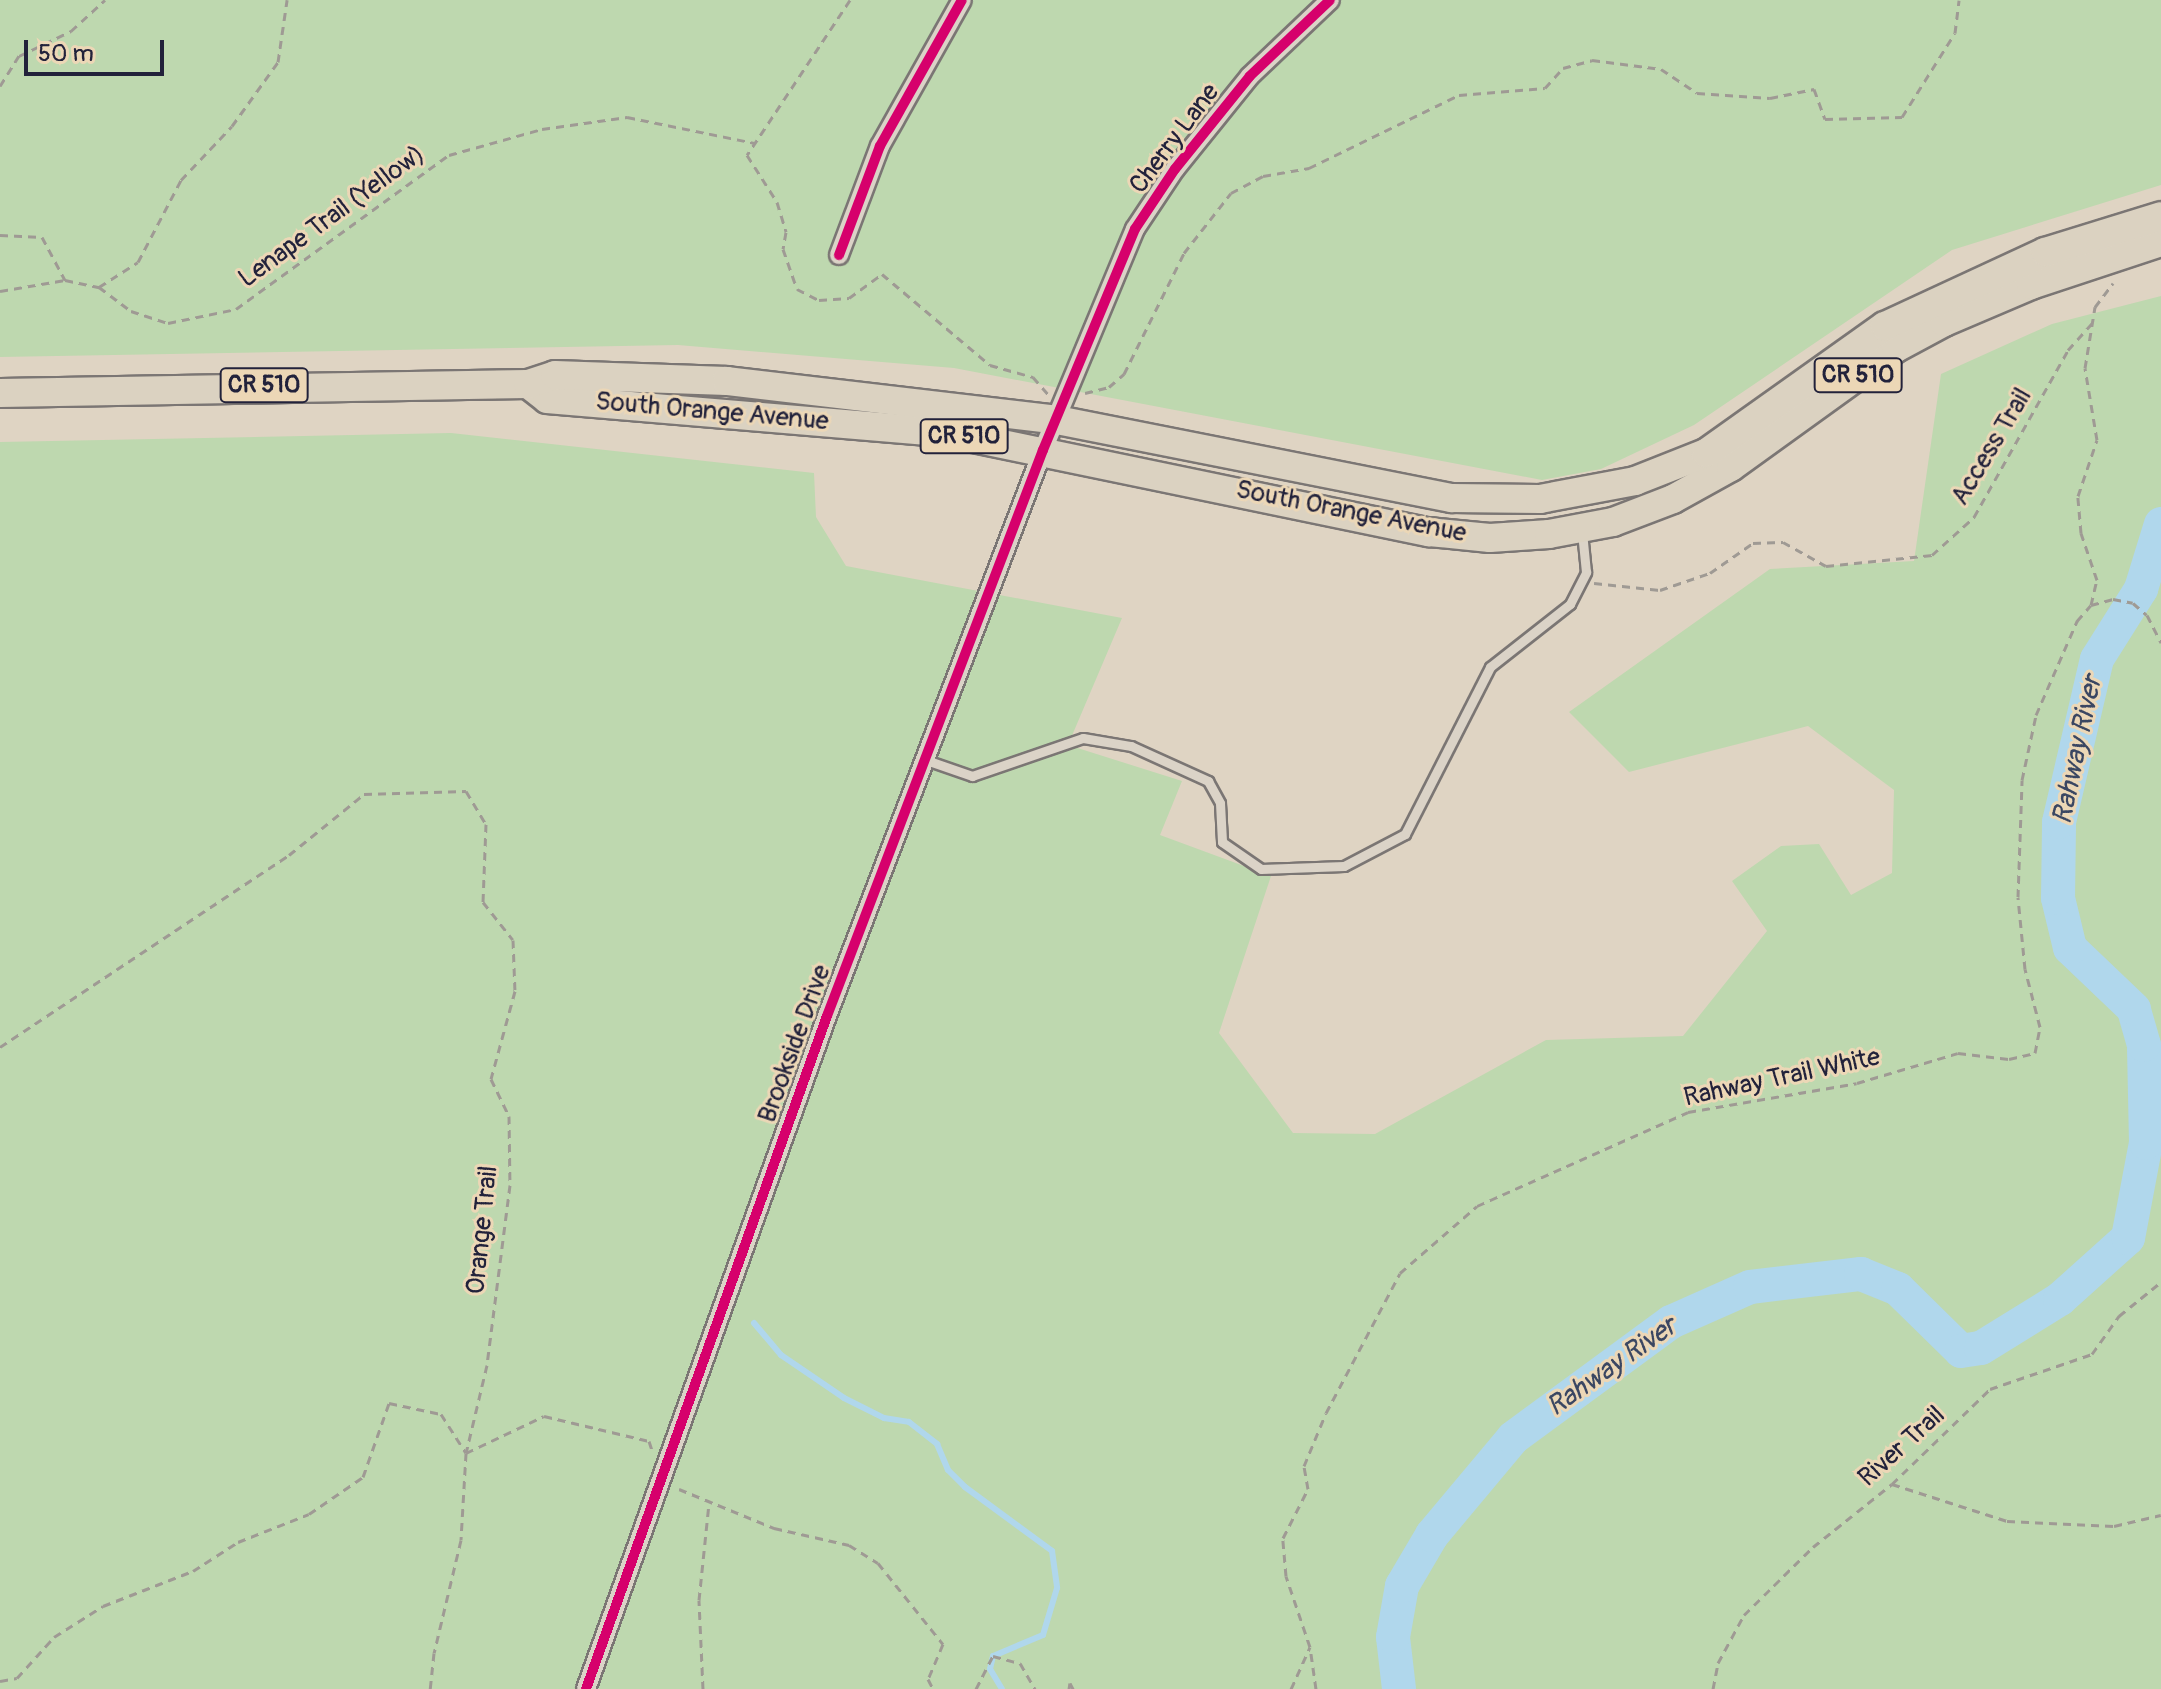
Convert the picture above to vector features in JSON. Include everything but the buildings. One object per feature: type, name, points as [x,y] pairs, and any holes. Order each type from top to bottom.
[{"type":"main road","name":"South Orange Avenue","points":[[528,384],[547,399],[949,433],[1429,532],[1490,538],[1582,528],[1673,499],[1731,467],[1896,348],[1944,322],[2153,231]]},
{"type":"main road","name":"South Orange Avenue","points":[[0,393],[528,384],[555,375],[727,381],[1062,410],[1452,498],[1576,495],[1635,481],[1706,453],[1885,326],[1943,296],[2045,252],[2153,231]]},
{"type":"main road","points":[[1576,495],[1582,528]]},
{"type":"street","points":[[839,255],[880,146],[962,0]]},
{"type":"street","name":"Cherry Lane","points":[[1062,410],[1135,229],[1175,169],[1250,76],[1330,0]]},
{"type":"street","name":"Brookside Drive","points":[[586,1689],[664,1484],[827,1016],[1043,450],[1062,410]]},
{"type":"lane","points":[[926,760],[972,776],[1083,738],[1131,746],[1208,781],[1220,803],[1222,842],[1261,869],[1344,866],[1405,834],[1490,667],[1570,604],[1586,572],[1582,528]]},
{"type":"path","points":[[0,86],[19,56],[71,31],[105,0]]},
{"type":"path","points":[[0,291],[65,280],[99,287],[138,262],[181,180],[232,126],[278,62],[287,0]]},
{"type":"path","points":[[850,0],[747,155],[777,202],[786,232],[783,249],[797,289],[819,300],[849,298],[882,274],[990,365],[1033,377],[1041,392],[1062,410],[1109,387],[1124,374],[1184,253],[1231,193],[1263,176],[1309,168],[1459,95],[1545,88],[1563,68],[1592,60],[1661,69],[1697,93],[1770,98],[1814,89],[1825,119],[1902,117],[1955,33],[1959,0]]},
{"type":"path","points":[[0,235],[42,237],[65,280]]},
{"type":"path","points":[[2124,276],[2095,307],[2085,368],[2097,440],[2078,496],[2081,533],[2097,580],[2091,605],[2113,599],[2133,603],[2147,615],[2161,643]]},
{"type":"path","points":[[0,1681],[17,1678],[54,1637],[103,1606],[193,1571],[238,1542],[309,1514],[363,1477],[389,1403],[441,1414],[466,1453],[544,1416],[649,1441],[664,1484],[774,1528],[849,1545],[878,1563],[943,1644],[928,1679],[933,1689]]},
{"type":"path","points":[[1892,1484],[2007,1521],[2114,1526],[2161,1515]]},
{"type":"path","points":[[703,1689],[699,1600],[709,1504]]},
{"type":"path","points":[[1291,1689],[1310,1647]]},
{"type":"path","points":[[1310,1647],[1316,1689]]},
{"type":"path","points":[[976,1689],[993,1656],[1020,1663],[1035,1689]]},
{"type":"green space","points":[[0,0],[2161,0],[2161,185],[1952,250],[1694,425],[1601,469],[1542,480],[954,368],[678,345],[0,357]]},
{"type":"green space","points":[[2161,296],[2161,1689],[0,1689],[0,442],[451,433],[814,473],[816,517],[846,566],[1122,618],[1068,745],[1182,781],[1160,835],[1271,876],[1219,1033],[1293,1133],[1375,1134],[1546,1040],[1683,1036],[1767,931],[1732,881],[1781,846],[1819,844],[1851,895],[1892,873],[1894,790],[1808,726],[1629,772],[1569,712],[1770,569],[1914,561],[1941,374],[2052,324]]},
{"type":"waterway","name":"Rahway River","points":[[1399,1689],[1393,1637],[1402,1586],[1432,1535],[1513,1438],[1671,1322],[1750,1287],[1861,1274],[1898,1289],[1961,1351],[1981,1348],[2060,1299],[2128,1238],[2146,1143],[2144,1045],[2134,1009],[2070,948],[2058,898],[2059,822],[2097,659],[2141,589],[2161,524]]},
{"type":"waterway","points":[[2144,1092],[2161,1083]]},
{"type":"waterway","points":[[754,1323],[781,1355],[844,1398],[884,1418],[909,1422],[937,1444],[948,1470],[965,1487],[1052,1551],[1057,1588],[1043,1635],[993,1656],[990,1669],[1002,1689]]},
{"type":"cycle path","points":[[839,255],[880,146],[962,0]]},
{"type":"cycle path","points":[[586,1689],[827,1016],[1043,450],[1135,229],[1175,169],[1250,76],[1330,0]]}]
